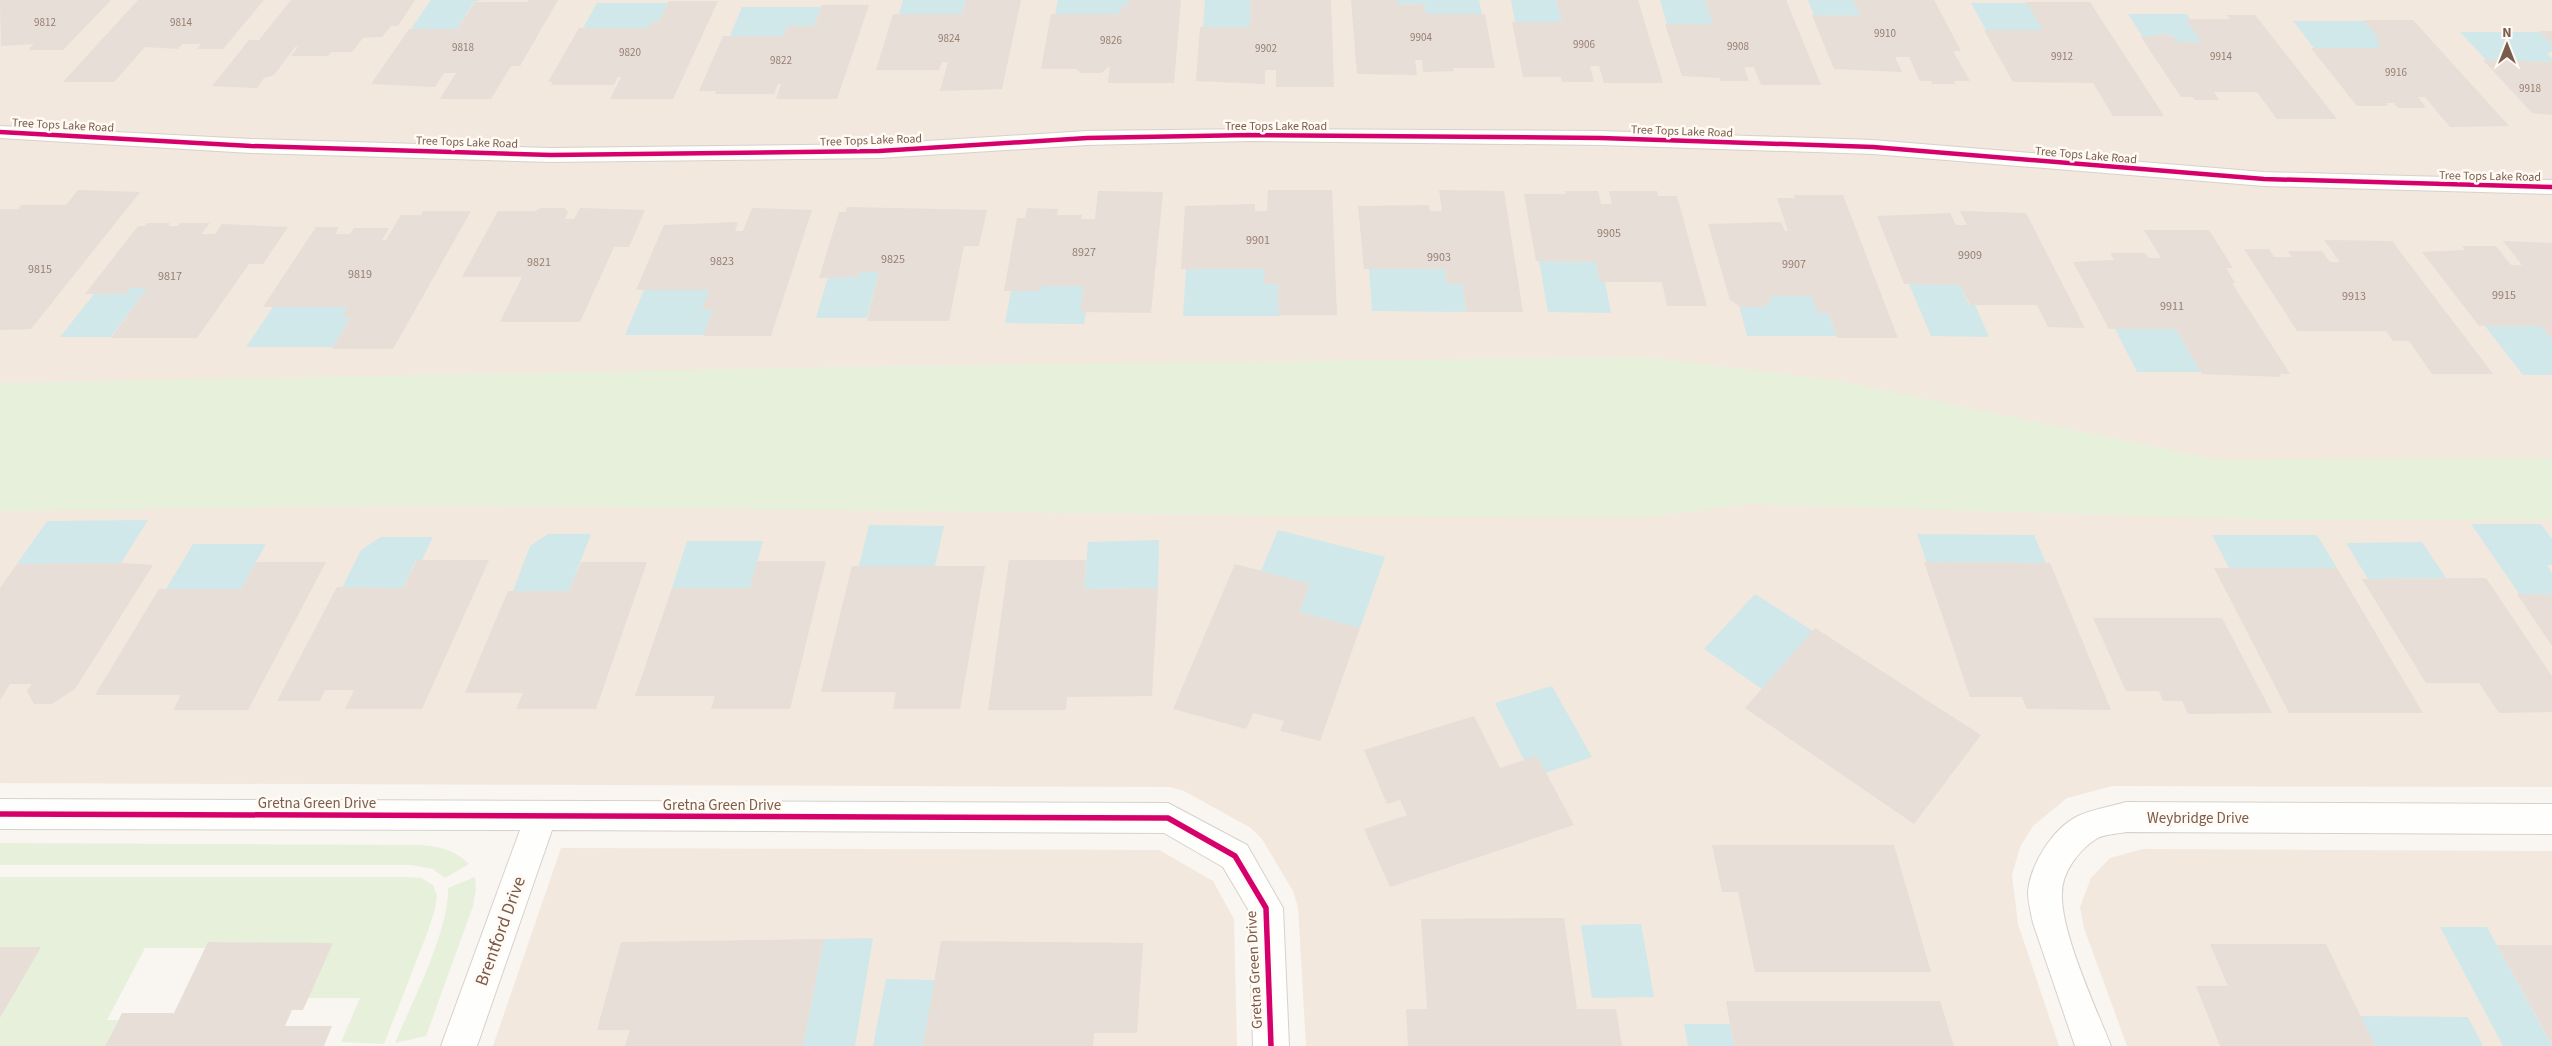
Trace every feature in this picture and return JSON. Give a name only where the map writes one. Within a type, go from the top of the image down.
[{"type":"street","name":"Tree Tops Lake Road","points":[[0,132],[251,146],[551,155],[879,151],[1087,138],[1221,136],[1601,138],[1873,147],[2264,179],[2489,187],[2552,187]]},
{"type":"street","name":"Gretna Green Drive","points":[[0,814],[1168,818],[1235,856],[1266,908],[1271,1046]]},
{"type":"street","name":"Brentford Drive","points":[[459,1046],[541,816]]},
{"type":"street","name":"Weybridge Drive","points":[[2093,1046],[2050,924],[2045,894],[2051,870],[2060,853],[2086,828],[2126,817],[2552,819]]},
{"type":"shaded area","points":[[0,0],[2552,0],[2552,787],[2113,786],[2067,798],[2033,826],[2020,847],[2012,875],[2018,924],[2059,1046],[1306,1046],[1298,907],[1293,891],[1262,839],[1251,828],[1184,791],[1170,787],[0,783]]},
{"type":"shaded area","points":[[561,848],[1159,850],[1213,881],[1234,919],[1237,1046],[493,1046]]},
{"type":"shaded area","points":[[2143,849],[2552,851],[2552,1046],[2127,1046],[2084,928],[2080,907],[2091,878],[2110,858]]},
{"type":"green space","points":[[1643,357],[1834,380],[2219,460],[2552,458],[2552,520],[2279,520],[1747,504],[1649,517],[1309,516],[430,505],[0,511],[0,383],[890,366]]},
{"type":"green space","points":[[0,843],[421,845],[447,850],[458,855],[469,864],[445,878],[433,869],[412,865],[0,865]]},
{"type":"green space","points":[[0,877],[404,877],[421,878],[433,885],[437,896],[428,931],[384,1044],[341,1042],[360,998],[308,998],[288,943],[209,942],[205,948],[145,948],[107,1020],[118,1020],[105,1046],[0,1046],[0,1018],[40,947],[0,947]]},
{"type":"green space","points":[[475,877],[476,889],[473,906],[426,1036],[395,1043],[420,987],[443,925],[448,888]]},
{"type":"water","points":[[431,0],[481,0],[474,2],[457,29],[411,29]]},
{"type":"water","points":[[903,0],[966,0],[962,14],[899,14]]},
{"type":"water","points":[[1058,0],[1128,0],[1127,7],[1119,14],[1055,14]]},
{"type":"water","points":[[1205,0],[1251,0],[1250,27],[1203,27]]},
{"type":"water","points":[[1398,0],[1479,0],[1482,14],[1426,14],[1424,4],[1398,5]]},
{"type":"water","points":[[1511,0],[1556,0],[1562,22],[1515,22]]},
{"type":"water","points":[[1660,0],[1705,0],[1713,24],[1667,24]]},
{"type":"water","points":[[1808,0],[1853,0],[1860,16],[1814,15]]},
{"type":"water","points":[[597,3],[668,3],[659,22],[651,22],[648,28],[583,28]]},
{"type":"water","points":[[1971,3],[2027,3],[2043,30],[1986,30]]},
{"type":"water","points":[[742,7],[821,7],[814,26],[787,26],[783,36],[730,36]]},
{"type":"water","points":[[2128,14],[2187,14],[2202,42],[2178,42],[2166,34],[2143,37]]},
{"type":"water","points":[[2293,21],[2364,21],[2381,41],[2376,41],[2381,48],[2314,48]]},
{"type":"water","points":[[2460,32],[2540,32],[2552,44],[2552,52],[2547,53],[2552,58],[2552,62],[2486,60]]},
{"type":"water","points":[[1539,261],[1596,262],[1600,282],[1605,282],[1611,313],[1548,312]]},
{"type":"water","points":[[1186,269],[1265,269],[1265,284],[1278,284],[1279,315],[1282,316],[1183,316]]},
{"type":"water","points":[[1369,269],[1445,269],[1447,284],[1463,284],[1466,312],[1372,311]]},
{"type":"water","points":[[860,272],[879,272],[867,318],[816,318],[828,277],[858,277]]},
{"type":"water","points":[[1909,284],[1960,285],[1969,305],[1975,305],[1989,337],[1931,336]]},
{"type":"water","points":[[1041,286],[1084,286],[1081,312],[1086,312],[1084,324],[1005,323],[1011,291]]},
{"type":"water","points":[[130,288],[147,288],[111,337],[60,337],[94,294]]},
{"type":"water","points":[[644,290],[709,290],[713,310],[704,335],[625,335]]},
{"type":"water","points":[[1770,296],[1812,296],[1818,313],[1829,313],[1836,336],[1747,336],[1739,305],[1763,307],[1771,300]]},
{"type":"water","points":[[273,307],[348,307],[342,317],[350,317],[333,347],[246,347]]},
{"type":"water","points":[[2485,326],[2541,326],[2552,340],[2552,375],[2523,375]]},
{"type":"water","points":[[2115,329],[2176,329],[2201,372],[2137,372]]},
{"type":"water","points":[[148,520],[121,563],[17,564],[47,521]]},
{"type":"water","points":[[2471,524],[2541,524],[2552,539],[2552,565],[2547,565],[2552,573],[2552,595],[2520,595]]},
{"type":"water","points":[[869,525],[944,526],[935,566],[859,566]]},
{"type":"water","points":[[1278,530],[1385,557],[1360,628],[1299,612],[1309,584],[1261,571]]},
{"type":"water","points":[[548,534],[591,534],[569,591],[513,591],[530,546]]},
{"type":"water","points":[[1917,534],[2034,535],[2046,563],[1927,563]]},
{"type":"water","points":[[2212,535],[2317,535],[2337,568],[2229,568]]},
{"type":"water","points":[[381,537],[433,537],[422,560],[416,560],[403,588],[342,588],[361,550]]},
{"type":"water","points":[[1159,540],[1158,588],[1084,589],[1088,542]]},
{"type":"water","points":[[687,541],[763,541],[750,588],[672,588]]},
{"type":"water","points":[[2422,542],[2446,578],[2368,579],[2346,543]]},
{"type":"water","points":[[193,544],[266,544],[241,589],[166,589]]},
{"type":"water","points":[[1755,594],[1813,631],[1762,689],[1704,649]]},
{"type":"water","points":[[1552,686],[1592,757],[1545,773],[1537,757],[1524,760],[1495,703]]},
{"type":"water","points":[[1641,924],[1654,997],[1592,998],[1581,925]]},
{"type":"water","points":[[2440,927],[2487,927],[2552,1046],[2503,1046]]},
{"type":"water","points":[[873,938],[855,1046],[803,1046],[824,939]]},
{"type":"water","points":[[886,979],[935,980],[923,1046],[873,1046]]},
{"type":"water","points":[[2360,1016],[2468,1017],[2483,1046],[2375,1046]]},
{"type":"water","points":[[1684,1024],[1730,1024],[1734,1046],[1688,1046]]},
{"type":"building","points":[[0,0],[111,0],[63,50],[28,50],[34,44],[1,46]]},
{"type":"building","points":[[138,0],[264,0],[223,49],[197,49],[201,44],[182,44],[178,49],[145,47],[114,82],[63,82]]},
{"type":"building","points":[[291,0],[415,0],[398,26],[391,26],[382,37],[363,38],[352,52],[331,52],[328,56],[291,56],[298,47],[295,47],[274,75],[264,78],[257,88],[212,86],[249,40],[259,40]]},
{"type":"building","points":[[529,0],[558,0],[520,66],[511,66],[491,99],[440,99],[456,73],[444,73],[435,87],[371,84],[409,29],[457,29],[475,2],[528,2]]},
{"type":"building","points":[[966,0],[1021,0],[1002,89],[940,91],[948,62],[942,62],[939,70],[876,70],[893,14],[962,14]]},
{"type":"building","points":[[1128,0],[1181,0],[1174,83],[1108,83],[1110,66],[1101,73],[1081,73],[1076,69],[1041,69],[1051,14],[1119,14],[1120,7],[1127,7]]},
{"type":"building","points":[[1251,0],[1331,0],[1334,87],[1276,87],[1276,70],[1265,70],[1265,84],[1196,81],[1200,27],[1250,27]]},
{"type":"building","points":[[1351,0],[1398,0],[1398,5],[1424,4],[1426,14],[1485,14],[1495,68],[1453,68],[1454,71],[1423,72],[1422,60],[1415,60],[1417,75],[1357,74]]},
{"type":"building","points":[[1556,0],[1638,0],[1663,83],[1604,83],[1599,66],[1590,66],[1594,82],[1562,82],[1561,77],[1523,77],[1512,22],[1562,22]]},
{"type":"building","points":[[1705,0],[1786,0],[1821,85],[1761,85],[1754,67],[1744,67],[1749,81],[1721,81],[1720,78],[1682,76],[1665,24],[1713,24]]},
{"type":"building","points":[[1853,0],[1934,0],[1961,51],[1953,51],[1970,81],[1954,81],[1955,84],[1932,84],[1931,81],[1920,81],[1909,57],[1895,57],[1902,72],[1834,69],[1812,15],[1860,16]]},
{"type":"building","points":[[669,1],[718,1],[673,99],[610,99],[621,77],[618,77],[614,85],[551,85],[552,82],[548,82],[579,28],[648,28],[651,22],[659,22]]},
{"type":"building","points":[[2026,2],[2090,2],[2164,116],[2113,116],[2093,83],[2013,82],[1984,30],[2043,30]]},
{"type":"building","points":[[822,5],[869,5],[837,99],[776,99],[781,84],[778,84],[774,94],[715,94],[716,91],[699,91],[723,36],[783,36],[787,26],[814,26]]},
{"type":"building","points":[[2226,15],[2255,15],[2337,119],[2277,119],[2257,92],[2214,92],[2219,100],[2195,100],[2192,97],[2181,97],[2141,37],[2165,34],[2175,38],[2178,42],[2202,42],[2185,19],[2230,19]]},
{"type":"building","points":[[2363,20],[2413,20],[2509,126],[2450,127],[2425,97],[2418,97],[2426,108],[2398,108],[2394,103],[2386,103],[2388,106],[2357,106],[2311,48],[2381,48],[2375,41],[2381,41]]},
{"type":"building","points":[[2539,31],[2552,31],[2552,44]]},
{"type":"building","points":[[2483,60],[2552,62],[2552,115],[2532,113]]},
{"type":"building","points":[[78,190],[140,192],[31,329],[0,330],[0,209],[18,209],[21,205],[66,205]]},
{"type":"building","points":[[1268,190],[1332,190],[1337,315],[1279,315],[1278,284],[1264,284],[1265,269],[1181,269],[1185,206],[1255,204],[1255,211],[1267,211]]},
{"type":"building","points":[[1439,190],[1504,191],[1523,312],[1466,312],[1463,284],[1447,284],[1445,269],[1364,269],[1358,206],[1429,205],[1430,211],[1442,211]]},
{"type":"building","points":[[1098,191],[1163,192],[1151,313],[1080,312],[1084,286],[1041,286],[1040,291],[1004,291],[1017,218],[1025,218],[1027,208],[1058,209],[1057,215],[1082,215],[1081,219],[1095,219]]},
{"type":"building","points":[[1565,191],[1598,191],[1601,204],[1612,204],[1609,191],[1657,191],[1658,196],[1677,196],[1707,306],[1667,306],[1662,282],[1600,282],[1596,262],[1536,261],[1524,194],[1566,194]]},
{"type":"building","points":[[1794,195],[1843,195],[1898,338],[1837,338],[1829,313],[1818,313],[1812,296],[1770,296],[1771,300],[1763,307],[1741,307],[1730,300],[1708,224],[1781,222],[1785,231],[1788,231],[1777,198],[1795,198]]},
{"type":"building","points":[[847,207],[987,210],[979,246],[964,246],[949,321],[867,321],[879,272],[860,272],[858,277],[819,278],[839,212],[846,212]]},
{"type":"building","points":[[541,208],[565,208],[568,212],[565,219],[574,219],[580,208],[645,210],[629,247],[614,247],[580,322],[500,322],[522,277],[462,277],[498,211],[534,211]]},
{"type":"building","points":[[752,208],[812,210],[771,336],[703,336],[713,310],[702,310],[709,290],[636,290],[664,225],[738,222],[735,231],[743,231]]},
{"type":"building","points":[[423,211],[471,211],[393,349],[332,349],[350,317],[342,317],[348,307],[263,307],[316,227],[339,227],[335,234],[350,234],[354,228],[389,228],[382,240],[386,240],[401,215],[421,215]]},
{"type":"building","points":[[1960,211],[2026,213],[2085,328],[2048,327],[2037,305],[1970,305],[1960,285],[1904,284],[1877,216],[1950,213],[1956,225],[1967,225]]},
{"type":"building","points":[[147,223],[170,223],[168,226],[178,226],[180,223],[210,223],[201,234],[215,234],[222,224],[288,227],[263,264],[249,264],[197,338],[111,338],[147,288],[130,288],[126,294],[85,294],[138,226],[145,226]]},
{"type":"building","points":[[2144,230],[2209,230],[2233,268],[2226,268],[2235,283],[2232,283],[2290,374],[2280,374],[2281,377],[2202,374],[2176,329],[2109,329],[2073,262],[2114,260],[2110,253],[2145,253],[2149,258],[2161,258]]},
{"type":"building","points":[[2324,240],[2392,241],[2493,374],[2432,374],[2409,341],[2393,341],[2386,331],[2297,331],[2244,249],[2269,249],[2274,257],[2292,257],[2288,251],[2322,251],[2330,262],[2340,262]]},
{"type":"building","points":[[2503,241],[2552,243],[2552,340],[2541,326],[2479,326],[2422,252],[2465,250],[2462,246],[2496,246],[2511,265],[2522,265]]},
{"type":"building","points":[[417,560],[489,560],[422,709],[345,709],[354,690],[325,690],[320,701],[277,701],[337,587],[403,588]]},
{"type":"building","points":[[1009,560],[1086,560],[1084,589],[1158,588],[1152,696],[1067,697],[1066,710],[988,710]]},
{"type":"building","points":[[757,561],[826,561],[790,709],[711,709],[715,696],[635,696],[672,588],[750,588]]},
{"type":"building","points":[[256,562],[326,562],[248,710],[173,710],[181,695],[95,695],[159,589],[241,589]]},
{"type":"building","points":[[581,562],[647,562],[596,709],[516,709],[523,693],[465,693],[508,591],[569,591]]},
{"type":"building","points":[[1924,562],[2050,563],[2111,710],[2027,709],[2022,697],[1970,697]]},
{"type":"building","points":[[121,563],[153,565],[75,689],[52,704],[34,704],[27,691],[32,684],[10,684],[0,700],[0,588],[17,564]]},
{"type":"building","points":[[1235,564],[1310,584],[1299,612],[1360,628],[1320,741],[1280,731],[1284,721],[1253,713],[1246,729],[1173,709]]},
{"type":"building","points":[[852,566],[985,566],[960,709],[893,709],[896,692],[821,692]]},
{"type":"building","points":[[2214,568],[2337,568],[2423,713],[2289,713]]},
{"type":"building","points":[[2486,578],[2552,676],[2552,712],[2499,713],[2479,683],[2426,683],[2362,579]]},
{"type":"building","points":[[2517,594],[2552,595],[2552,646]]},
{"type":"building","points":[[2093,618],[2222,618],[2272,713],[2188,714],[2182,701],[2163,701],[2159,691],[2126,691]]},
{"type":"building","points":[[1815,628],[1981,735],[1914,824],[1745,708]]},
{"type":"building","points":[[1474,716],[1500,768],[1537,756],[1574,825],[1390,887],[1364,829],[1407,815],[1400,800],[1387,804],[1364,750]]},
{"type":"building","points":[[1712,845],[1894,845],[1931,972],[1755,972],[1738,892],[1722,892]]},
{"type":"building","points":[[1564,918],[1577,1009],[1616,1009],[1622,1046],[1408,1046],[1406,1009],[1427,1009],[1421,919]]},
{"type":"building","points":[[824,939],[803,1046],[625,1046],[630,1030],[597,1030],[621,942]]},
{"type":"building","points":[[941,941],[1143,943],[1137,1033],[1094,1033],[1093,1046],[923,1046]]},
{"type":"building","points":[[208,942],[333,943],[303,1010],[292,1010],[285,1026],[332,1026],[324,1046],[105,1046],[122,1013],[174,1013]]},
{"type":"building","points":[[2210,944],[2326,944],[2375,1046],[2220,1046],[2196,986],[2228,986]]},
{"type":"building","points":[[2497,945],[2552,945],[2552,1045]]},
{"type":"building","points":[[0,947],[41,947],[0,1018]]},
{"type":"building","points":[[1726,1001],[1940,1001],[1954,1046],[1734,1046]]},
{"type":"cycle path","points":[[0,132],[251,146],[551,155],[879,151],[1087,138],[1250,135],[1601,138],[1873,147],[2264,179],[2489,187],[2552,187]]},
{"type":"cycle path","points":[[0,814],[1168,818],[1235,856],[1266,908],[1271,1046]]}]
